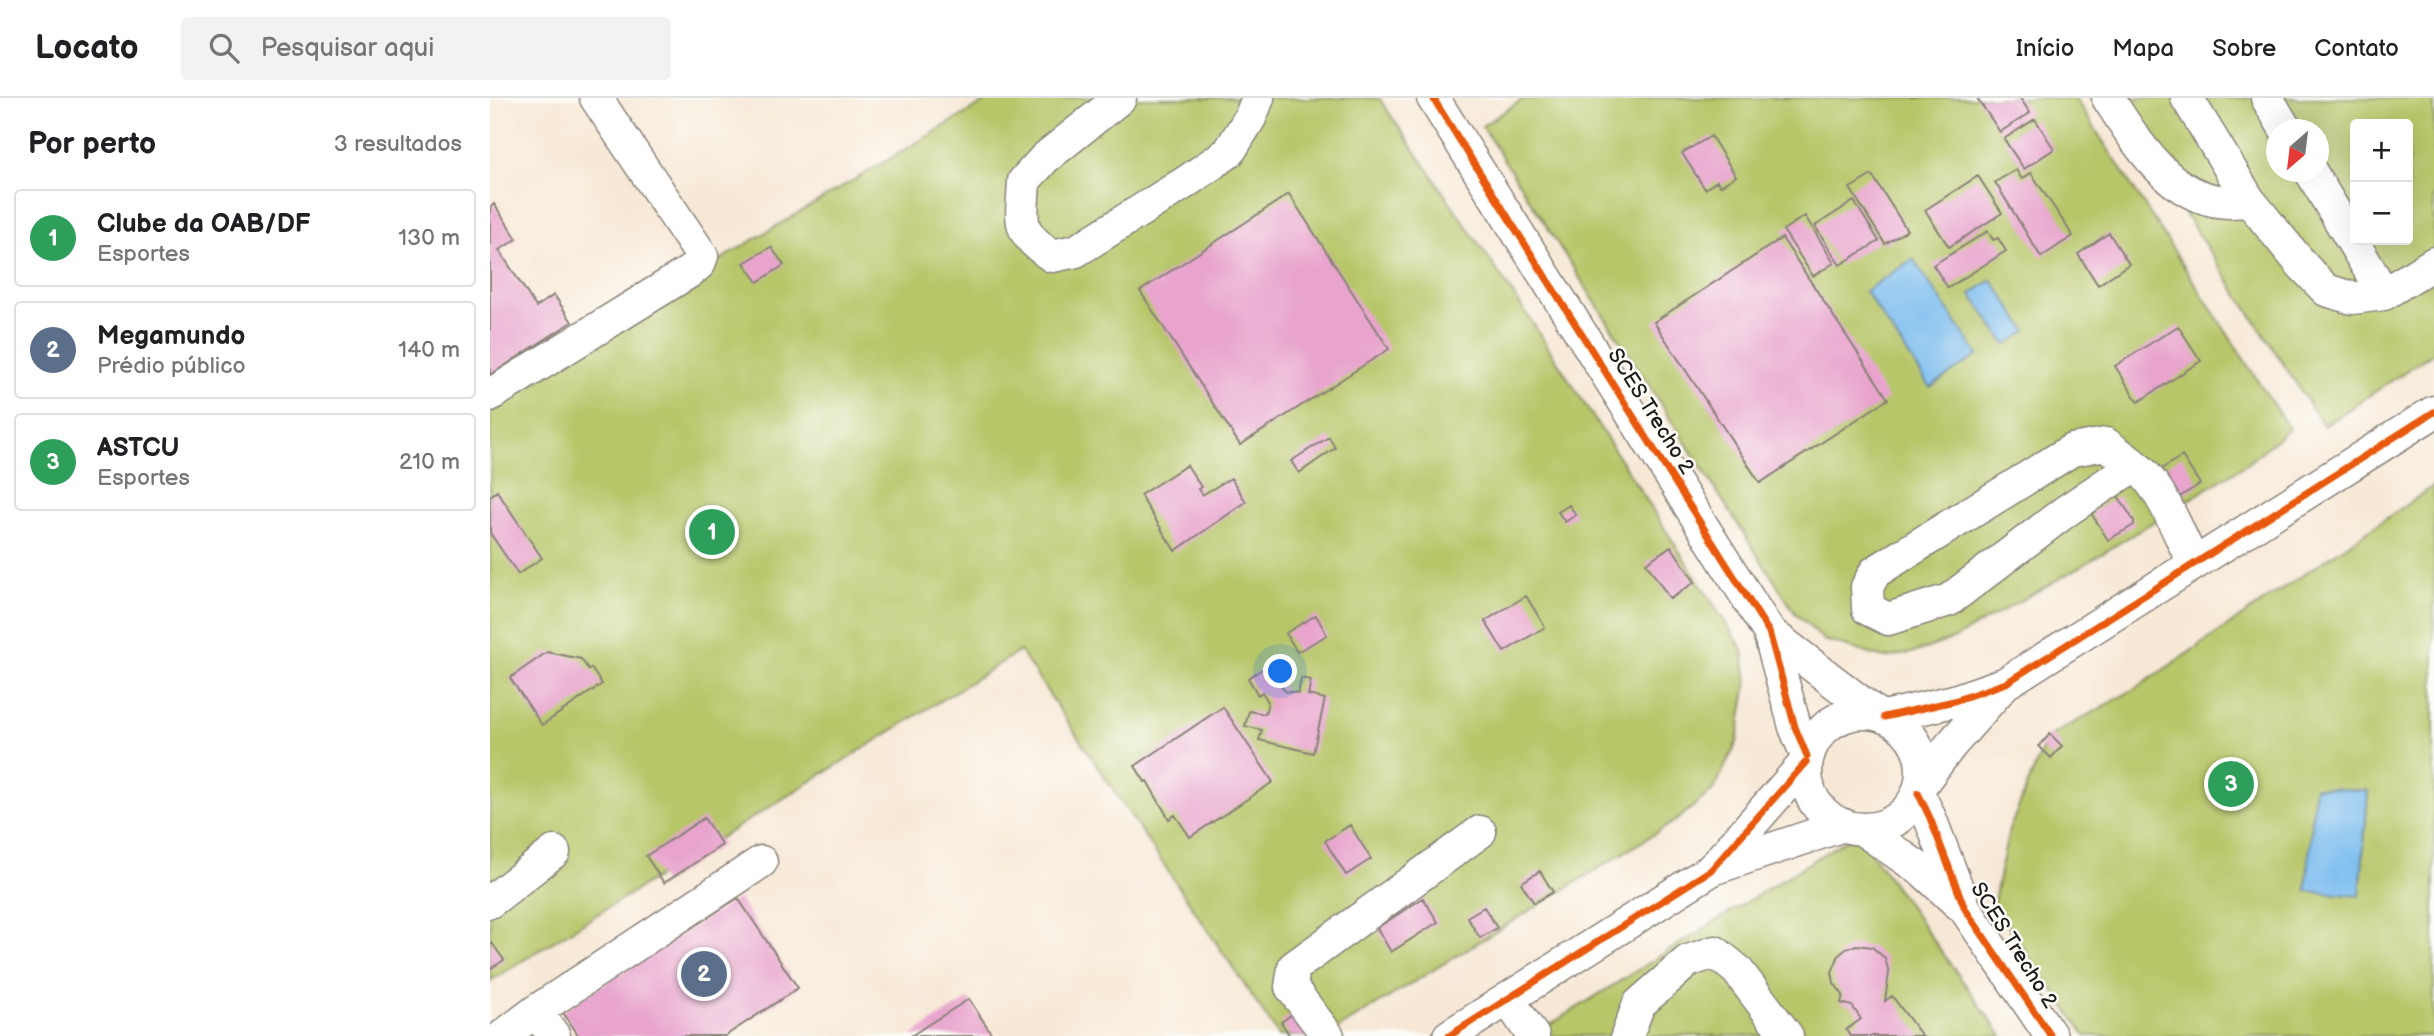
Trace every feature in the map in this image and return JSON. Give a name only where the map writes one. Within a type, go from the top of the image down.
[{"type":"street","points":[[490,395],[689,272],[699,264],[702,256],[596,98]]},
{"type":"street","points":[[1120,98],[1045,158],[1024,181],[1022,225],[1031,241],[1052,256],[1076,251],[1229,152],[1250,118],[1258,98]]},
{"type":"street","name":"SCES Trecho 2","points":[[1433,98],[1769,632],[1795,727],[1807,759]]},
{"type":"street","points":[[2108,98],[2143,151],[2165,174],[2199,196],[2231,204],[2249,200]]},
{"type":"street","points":[[2187,98],[2249,200],[2302,266],[2326,290],[2352,298],[2384,294],[2434,263]]},
{"type":"street","points":[[2267,98],[2279,119]]},
{"type":"street","points":[[2317,182],[2384,294]]},
{"type":"street","points":[[1853,827],[1827,816],[1814,801],[1807,782],[1807,759],[1814,740],[1826,727],[1841,718],[1858,713],[1880,715],[1954,701],[2006,683],[2434,412]]},
{"type":"street","points":[[2126,470],[2066,511],[1949,600],[1888,619],[1868,609],[1867,587],[1875,572],[2072,450],[2106,444],[2126,470],[2145,475],[2166,504],[2194,564]]},
{"type":"street","name":"SCES Trecho 2","points":[[1769,632],[1880,715]]},
{"type":"street","points":[[1449,1036],[1711,870],[1853,827],[1879,827],[1895,820],[1909,808],[1919,789],[1950,746],[2006,683]]},
{"type":"street","points":[[1880,715],[1905,731],[1919,752],[1922,769],[1919,789]]},
{"type":"street","points":[[1711,870],[1807,759]]},
{"type":"street","name":"SCES Trecho 2","points":[[1919,789],[1965,909],[2051,1036]]},
{"type":"street","name":"SCES Trecho 2","points":[[1853,827],[1923,872],[1965,909]]},
{"type":"street","points":[[1328,1036],[1291,987],[1294,967],[1480,832]]},
{"type":"street","points":[[490,901],[554,852]]},
{"type":"street","points":[[503,1036],[536,1011],[761,862]]},
{"type":"street","points":[[1627,1036],[1639,1004],[1688,961],[1715,952],[1738,970],[1787,1036]]},
{"type":"street","points":[[1508,999],[1533,1036]]},
{"type":"street","points":[[536,1011],[554,1036]]},
{"type":"green space","points":[[992,98],[1379,98],[1528,316],[1743,650],[1747,683],[1737,742],[1714,789],[1677,820],[1326,1036],[1279,1036],[1020,651],[490,981],[490,413],[731,253]]},
{"type":"green space","points":[[1525,98],[2075,98],[2289,429],[2245,465],[2087,563],[1955,638],[1916,652],[1884,658],[1824,640],[1795,613],[1482,126]]},
{"type":"green space","points":[[2109,98],[2434,98],[2434,352],[2324,426]]},
{"type":"green space","points":[[2434,486],[2434,1036],[2086,1036],[1993,905],[2009,830],[2047,738],[2138,687]]},
{"type":"green space","points":[[1857,833],[2002,1036],[1532,1036]]},
{"type":"water","points":[[1913,259],[1978,355],[1930,387],[1865,291]]},
{"type":"water","points":[[1992,280],[2027,331],[2006,345],[1971,294]]},
{"type":"water","points":[[2315,787],[2368,791],[2360,896],[2306,891]]},
{"type":"building","points":[[1977,98],[2020,98],[2030,113],[2000,132]]},
{"type":"building","points":[[2035,119],[2054,149],[2024,169],[2004,139]]},
{"type":"building","points":[[1711,136],[1736,176],[1720,186],[1717,181],[1705,189],[1682,153]]},
{"type":"building","points":[[2016,170],[2022,179],[2031,173],[2073,236],[2041,257],[1995,182]]},
{"type":"building","points":[[1872,175],[1907,230],[1885,244],[1850,188]]},
{"type":"building","points":[[1978,176],[2002,213],[1949,247],[1925,210]]},
{"type":"building","points":[[1289,194],[1389,349],[1240,445],[1140,291]]},
{"type":"building","points":[[1854,201],[1879,241],[1840,265],[1815,226]]},
{"type":"building","points":[[494,204],[517,239],[499,250],[536,307],[554,295],[572,322],[490,375],[490,207]]},
{"type":"building","points":[[1805,216],[1834,263],[1813,276],[1783,230]]},
{"type":"building","points":[[1988,231],[1993,240],[1998,238],[2006,251],[1948,288],[1933,265]]},
{"type":"building","points":[[2109,233],[2129,264],[2098,285],[2078,254]]},
{"type":"building","points":[[1782,238],[1888,399],[1760,483],[1654,322]]},
{"type":"building","points":[[771,247],[784,265],[758,282],[744,263]]},
{"type":"building","points":[[2178,326],[2201,361],[2138,402],[2115,366]]},
{"type":"building","points":[[1329,437],[1335,448],[1299,473],[1291,461]]},
{"type":"building","points":[[2182,456],[2200,484],[2170,503],[2152,475]]},
{"type":"building","points":[[1187,465],[1201,487],[1198,489],[1202,495],[1231,478],[1246,502],[1175,551],[1140,495]]},
{"type":"building","points":[[497,491],[542,558],[518,574],[490,533],[490,496]]},
{"type":"building","points":[[2118,496],[2134,525],[2108,540],[2091,513]]},
{"type":"building","points":[[1569,505],[1576,515],[1565,522],[1558,512]]},
{"type":"building","points":[[1671,546],[1695,582],[1670,599],[1646,563]]},
{"type":"building","points":[[1526,596],[1545,627],[1504,652],[1485,621]]},
{"type":"building","points":[[1316,615],[1327,635],[1297,652],[1286,633]]},
{"type":"building","points":[[547,652],[581,659],[602,684],[542,725],[510,678]]},
{"type":"building","points":[[1272,663],[1285,691],[1298,693],[1301,678],[1311,680],[1308,695],[1325,699],[1313,753],[1259,740],[1262,730],[1245,726],[1249,711],[1265,714],[1268,702],[1262,692],[1258,695],[1248,678]]},
{"type":"building","points":[[1223,707],[1273,782],[1190,837],[1175,815],[1169,819],[1135,766]]},
{"type":"building","points":[[2050,734],[2062,746],[2051,758],[2039,746]]},
{"type":"building","points":[[704,818],[722,845],[664,883],[646,856]]},
{"type":"building","points":[[1350,825],[1371,859],[1346,875],[1325,841]]},
{"type":"building","points":[[1540,871],[1553,892],[1534,903],[1521,883]]},
{"type":"building","points":[[738,898],[798,988],[725,1036],[579,1036],[562,1011]]},
{"type":"building","points":[[1423,898],[1438,922],[1391,952],[1377,928]]},
{"type":"building","points":[[1484,907],[1497,928],[1480,938],[1467,917]]},
{"type":"building","points":[[492,943],[504,960],[490,969],[490,944]]},
{"type":"building","points":[[1856,945],[1872,947],[1885,958],[1889,973],[1885,1001],[1892,996],[1922,1036],[1850,1036],[1846,1030],[1861,1019],[1852,1006],[1841,1003],[1843,995],[1834,983],[1832,972],[1839,955]]},
{"type":"building","points":[[969,999],[993,1036],[911,1036],[929,1024]]},
{"type":"building","points":[[1297,1011],[1313,1036],[1290,1036],[1281,1022]]},
{"type":"cycle path","points":[[1433,98],[1769,632],[1795,727],[1807,756]]},
{"type":"cycle path","points":[[1884,717],[1954,701],[2006,683],[2434,412]]},
{"type":"cycle path","points":[[1449,1036],[1711,870],[1806,762]]},
{"type":"cycle path","points":[[1918,793],[1965,909],[2051,1036]]},
{"type":"place","name":"Clube da OAB/DF","points":[[712,532]]},
{"type":"place","name":"ASTCU","points":[[2231,784]]},
{"type":"place","name":"Megamundo","points":[[704,974]]}]
